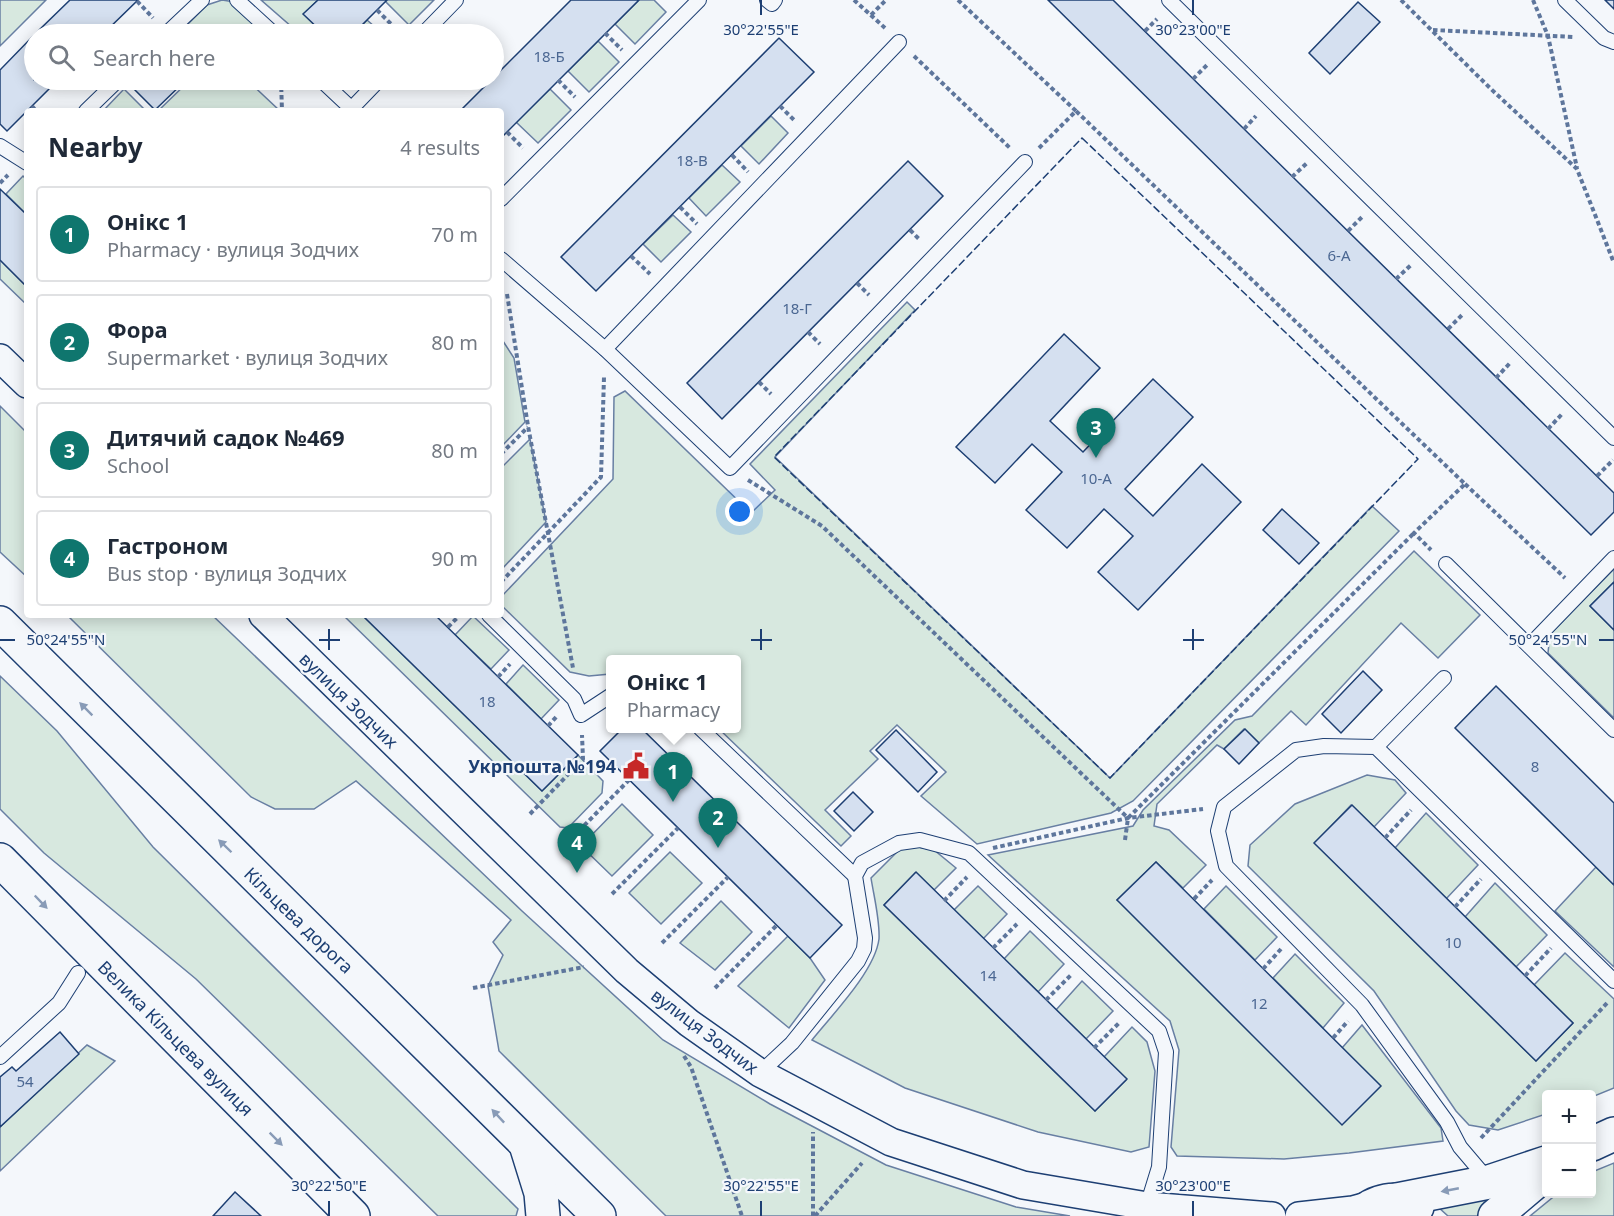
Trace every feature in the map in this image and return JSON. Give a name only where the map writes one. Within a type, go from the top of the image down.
[{"type":"main road","name":"Кільцева дорога","points":[[0,623],[599,1216]]},
{"type":"main road","name":"Велика Кільцева вулиця","points":[[0,860],[353,1216]]},
{"type":"main road","points":[[1596,1142],[1614,1134]]},
{"type":"main road","points":[[526,1145],[541,1193],[543,1216]]},
{"type":"main road","points":[[1376,1207],[1489,1182],[1542,1164]]},
{"type":"main road","points":[[1495,1216],[1542,1176]]},
{"type":"main road","points":[[1376,1207],[1411,1203],[1428,1216]]},
{"type":"street","points":[[0,358],[24,381]]},
{"type":"street","name":"вулиця Зодчих","points":[[266,618],[627,971],[689,1023],[760,1073],[891,1142],[1023,1185],[1147,1206],[1272,1216]]},
{"type":"street","points":[[1299,1216],[1376,1207]]},
{"type":"lane","points":[[177,24],[202,0]]},
{"type":"lane","points":[[237,0],[263,24]]},
{"type":"lane","points":[[433,24],[456,0]]},
{"type":"lane","points":[[504,196],[699,0]]},
{"type":"lane","points":[[767,0],[772,4],[776,0]]},
{"type":"lane","points":[[1169,0],[1614,438]]},
{"type":"lane","points":[[1565,0],[1609,40]]},
{"type":"lane","points":[[605,349],[899,42]]},
{"type":"lane","points":[[89,108],[108,90]]},
{"type":"lane","points":[[332,90],[351,108]]},
{"type":"lane","points":[[355,108],[370,90]]},
{"type":"lane","points":[[0,146],[24,161]]},
{"type":"lane","points":[[504,262],[605,349],[730,468],[1025,162]]},
{"type":"lane","points":[[1530,645],[1614,558]]},
{"type":"lane","points":[[1446,564],[1614,730]]},
{"type":"lane","points":[[492,618],[574,699],[581,715],[606,699]]},
{"type":"lane","points":[[1376,747],[1444,678]]},
{"type":"lane","points":[[704,733],[855,876]]},
{"type":"lane","points":[[1489,1182],[1460,1147],[1447,1122],[1362,1005],[1227,866],[1218,831],[1224,807],[1296,750],[1324,746],[1376,747],[1614,981]]},
{"type":"lane","points":[[760,1073],[792,1043],[858,961],[864,949],[865,938],[855,876],[861,863],[899,843],[920,840],[969,853],[1159,1031],[1166,1052],[1159,1167],[1147,1206]]},
{"type":"lane","points":[[0,1057],[59,1003],[78,973]]},
{"type":"path","points":[[854,0],[1025,162],[1076,111]]},
{"type":"path","points":[[871,15],[886,0]]},
{"type":"path","points":[[958,0],[1464,484],[1581,592]]},
{"type":"path","points":[[1401,0],[1491,89],[1577,169]]},
{"type":"path","points":[[1533,0],[1548,36],[1577,169],[1614,263]]},
{"type":"path","points":[[377,10],[391,24]]},
{"type":"path","points":[[1432,30],[1609,40]]},
{"type":"path","points":[[281,90],[282,108]]},
{"type":"path","points":[[504,273],[528,426],[573,668]]},
{"type":"path","points":[[504,579],[601,477],[605,349]]},
{"type":"path","points":[[504,451],[528,426]]},
{"type":"path","points":[[1597,477],[1614,459]]},
{"type":"path","points":[[730,468],[822,526],[1128,818]]},
{"type":"path","points":[[1125,840],[1128,818],[1464,484]]},
{"type":"path","points":[[1414,533],[1446,564]]},
{"type":"path","points":[[448,627],[457,618]]},
{"type":"path","points":[[530,814],[583,759],[581,715]]},
{"type":"path","points":[[563,847],[629,780]]},
{"type":"path","points":[[1384,838],[1425,795]]},
{"type":"path","points":[[969,853],[1128,818],[1224,807]]},
{"type":"path","points":[[612,894],[678,828]]},
{"type":"path","points":[[944,901],[980,864]]},
{"type":"path","points":[[1455,908],[1495,864]]},
{"type":"path","points":[[662,944],[728,877]]},
{"type":"path","points":[[993,948],[1030,910]]},
{"type":"path","points":[[715,988],[777,925]]},
{"type":"path","points":[[1526,976],[1565,933]]},
{"type":"path","points":[[1046,1000],[1084,962]]},
{"type":"path","points":[[473,988],[593,965]]},
{"type":"path","points":[[1477,1143],[1614,995]]},
{"type":"path","points":[[1094,1048],[1133,1008]]},
{"type":"path","points":[[680,1050],[691,1067],[742,1216]]},
{"type":"path","points":[[813,1101],[814,1216]]},
{"type":"path","points":[[814,1216],[862,1163]]},
{"type":"shaded area","points":[[0,0],[46,0],[0,46]]},
{"type":"shaded area","points":[[222,0],[235,2],[258,24],[188,24],[207,5]]},
{"type":"shaded area","points":[[261,0],[318,0],[304,14],[314,24],[289,24]]},
{"type":"shaded area","points":[[387,0],[434,0],[410,24],[386,2]]},
{"type":"shaded area","points":[[639,0],[654,0],[666,12],[635,44],[615,24]]},
{"type":"shaded area","points":[[598,41],[619,62],[589,92],[568,71]]},
{"type":"shaded area","points":[[550,89],[571,110],[538,143],[516,122]]},
{"type":"shaded area","points":[[125,90],[143,108],[106,108]]},
{"type":"shaded area","points":[[180,90],[258,90],[277,108],[161,108]]},
{"type":"shaded area","points":[[771,116],[788,133],[759,164],[741,146]]},
{"type":"shaded area","points":[[722,165],[740,182],[706,216],[689,198]]},
{"type":"shaded area","points":[[23,176],[24,212],[6,194]]},
{"type":"shaded area","points":[[673,215],[691,232],[661,262],[643,244]]},
{"type":"shaded area","points":[[0,260],[24,284],[24,302],[0,279]]},
{"type":"shaded area","points":[[907,302],[915,310],[775,457],[1110,778],[1372,506],[1399,531],[1133,801],[1111,813],[977,844],[921,796],[946,772],[897,725],[870,751],[878,759],[825,810],[851,836],[841,846],[723,733],[741,733],[741,655],[606,655],[606,674],[589,676],[570,672],[504,608],[504,594],[613,479],[614,397],[625,391],[751,513],[775,490],[750,464]]},
{"type":"shaded area","points":[[504,343],[514,358],[525,422],[504,444]]},
{"type":"shaded area","points":[[0,406],[24,430],[24,574],[0,552]]},
{"type":"shaded area","points":[[530,439],[546,522],[504,567],[504,465]]},
{"type":"shaded area","points":[[1414,551],[1480,615],[1438,658],[1401,623],[1306,725],[1291,711],[1259,743],[1244,729],[1224,749],[1217,745],[1157,804],[1154,826],[1169,830],[1206,865],[1183,888],[1156,862],[1117,900],[1342,1048],[1362,1025],[1441,1128],[1443,1141],[1284,1159],[1177,1156],[1171,1147],[1179,1050],[1170,1021],[988,855],[1133,826],[1143,810],[1235,720],[1252,716]]},
{"type":"shaded area","points":[[1614,569],[1614,582],[1590,606],[1614,630],[1614,718],[1548,653],[1550,634]]},
{"type":"shaded area","points":[[70,618],[215,618],[522,911],[663,1040],[770,1104],[886,1165],[1016,1207],[1070,1216],[666,1216],[499,1051],[488,986],[503,955],[493,942],[511,920],[356,781],[314,809],[275,809],[251,797]]},
{"type":"shaded area","points":[[346,618],[365,618],[542,791],[578,755],[603,781],[602,793],[568,828],[560,827]]},
{"type":"shaded area","points":[[471,618],[475,618],[509,650],[491,669],[455,635]]},
{"type":"shaded area","points":[[523,665],[559,700],[541,719],[506,684]]},
{"type":"shaded area","points":[[0,676],[57,731],[153,847],[518,1209],[516,1216],[438,1216],[196,979],[44,853],[0,809]]},
{"type":"shaded area","points":[[1367,775],[1395,780],[1406,793],[1374,827],[1351,805],[1315,843],[1536,1061],[1573,1023],[1534,985],[1565,953],[1614,999],[1614,1088],[1596,1095],[1596,1090],[1542,1090],[1542,1115],[1498,1130],[1469,1125],[1456,1111],[1374,991],[1248,866],[1250,845],[1295,804]]},
{"type":"shaded area","points":[[622,804],[653,835],[612,876],[581,846]]},
{"type":"shaded area","points":[[1426,813],[1478,865],[1446,899],[1395,848]]},
{"type":"shaded area","points":[[918,847],[934,850],[956,868],[934,890],[915,873],[884,905],[1095,1111],[1126,1080],[1104,1057],[1132,1027],[1147,1042],[1155,1071],[1149,1147],[1131,1152],[1038,1132],[905,1088],[812,1040],[852,992],[876,952],[879,924],[871,878],[900,849]]},
{"type":"shaded area","points":[[670,852],[702,883],[661,924],[629,893]]},
{"type":"shaded area","points":[[1596,867],[1614,885],[1614,967],[1555,911]]},
{"type":"shaded area","points":[[1495,883],[1547,935],[1516,967],[1465,917]]},
{"type":"shaded area","points":[[978,886],[1007,914],[983,939],[954,910]]},
{"type":"shaded area","points":[[1226,886],[1277,937],[1255,960],[1204,909]]},
{"type":"shaded area","points":[[721,901],[752,932],[715,970],[680,943]]},
{"type":"shaded area","points":[[1030,931],[1064,964],[1038,992],[1004,959]]},
{"type":"shaded area","points":[[788,936],[810,958],[825,980],[789,1028],[738,986]]},
{"type":"shaded area","points":[[1295,954],[1344,1003],[1323,1028],[1273,978]]},
{"type":"shaded area","points":[[1082,981],[1113,1011],[1086,1039],[1056,1010]]},
{"type":"shaded area","points":[[87,1045],[115,1061],[0,1171],[0,1127]]},
{"type":"shaded area","points":[[1614,1163],[1614,1216],[1530,1216],[1552,1198],[1596,1198],[1596,1170]]},
{"type":"shaded area","points":[[1517,1185],[1477,1216],[1448,1216],[1437,1206]]},
{"type":"building","points":[[70,0],[138,0],[113,24],[45,24]]},
{"type":"building","points":[[318,0],[387,0],[363,24],[314,24],[303,14]]},
{"type":"building","points":[[571,0],[639,0],[504,135],[504,108],[463,108],[481,90],[504,90],[504,67]]},
{"type":"building","points":[[1048,0],[1113,0],[1614,493],[1614,512],[1591,535]]},
{"type":"building","points":[[1605,0],[1614,0],[1614,9]]},
{"type":"building","points":[[1358,2],[1380,22],[1330,74],[1309,53]]},
{"type":"building","points":[[779,38],[814,72],[596,291],[561,257]]},
{"type":"building","points":[[24,45],[24,90],[48,90],[30,108],[24,108],[24,114],[7,131],[0,124],[0,70]]},
{"type":"building","points":[[135,90],[176,90],[157,108],[153,108]]},
{"type":"building","points":[[908,161],[943,196],[722,419],[687,383]]},
{"type":"building","points":[[0,189],[24,212],[24,284],[0,260]]},
{"type":"building","points":[[1064,334],[1100,368],[1050,421],[1083,452],[1153,379],[1193,417],[1125,489],[1153,516],[1202,464],[1241,502],[1138,610],[1098,572],[1133,536],[1104,509],[1067,548],[1026,510],[1062,472],[1032,444],[995,483],[956,447]]},
{"type":"building","points":[[1282,509],[1319,543],[1299,564],[1263,530]]},
{"type":"building","points":[[1614,582],[1614,630],[1590,606]]},
{"type":"building","points":[[365,618],[438,618],[578,755],[542,791]]},
{"type":"building","points":[[1363,671],[1382,690],[1341,733],[1322,714]]},
{"type":"building","points":[[1496,686],[1614,803],[1614,885],[1455,728]]},
{"type":"building","points":[[1245,729],[1259,743],[1239,764],[1224,749]]},
{"type":"building","points":[[896,730],[937,772],[918,792],[876,750]]},
{"type":"building","points":[[618,733],[646,733],[842,925],[810,958],[600,751]]},
{"type":"building","points":[[853,792],[873,812],[854,831],[834,811]]},
{"type":"building","points":[[1352,805],[1573,1023],[1536,1061],[1314,843]]},
{"type":"building","points":[[1156,862],[1381,1086],[1342,1125],[1117,900]]},
{"type":"building","points":[[916,872],[1127,1079],[1095,1111],[884,905]]},
{"type":"building","points":[[60,1032],[79,1054],[0,1127],[0,1077],[12,1067],[16,1071]]},
{"type":"building","points":[[235,1192],[261,1216],[213,1216]]},
{"type":"fence","points":[[1082,138],[1418,459],[1110,778],[774,457],[1082,138]]},
{"type":"place","name":"Дитячий садок №469","points":[[1096,458]]},
{"type":"place","name":"Укрпошта №194","points":[[636,766]]},
{"type":"place","name":"Онікс 1","points":[[673,802]]},
{"type":"place","name":"Фора","points":[[718,848]]},
{"type":"place","name":"Гастроном","points":[[577,873]]}]
